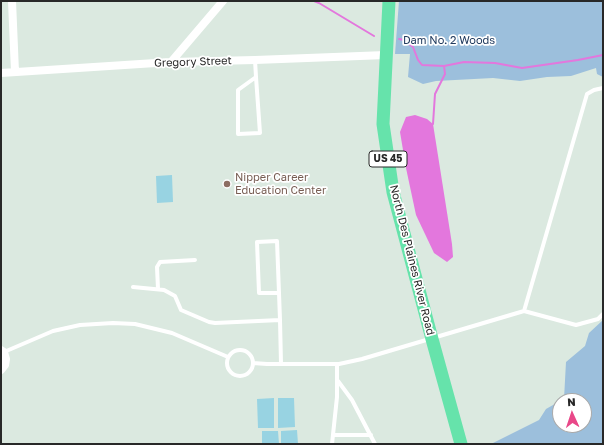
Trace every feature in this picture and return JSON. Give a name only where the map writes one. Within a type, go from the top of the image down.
[{"type":"main road","name":"North Des Plaines River Road","points":[[389,1],[383,124],[393,192],[461,444]]},
{"type":"street","points":[[12,1],[15,72]]},
{"type":"street","points":[[171,62],[223,1]]},
{"type":"street","name":"Gregory Street","points":[[1,73],[171,62],[386,55]]},
{"type":"street","points":[[1,370],[6,362],[2,351]]},
{"type":"lane","points":[[255,60],[260,133],[238,134],[238,90],[256,76]]},
{"type":"lane","points":[[524,311],[587,94],[594,90],[603,88]]},
{"type":"lane","points":[[279,293],[259,293],[257,242],[277,241],[279,293],[280,320],[281,364]]},
{"type":"lane","points":[[158,289],[157,267],[160,262],[195,260]]},
{"type":"lane","points":[[133,287],[164,290],[175,296],[181,310],[209,322],[280,320]]},
{"type":"lane","points":[[253,363],[337,364],[362,360],[524,311],[576,324],[598,319],[603,314]]},
{"type":"lane","points":[[2,351],[53,331],[80,325],[113,323],[135,324],[172,333],[228,357]]},
{"type":"lane","points":[[243,350],[250,355],[253,367],[248,374],[244,376],[235,376],[229,370],[227,361],[228,357],[234,351],[243,350]]},
{"type":"lane","points":[[332,444],[337,397],[337,364]]},
{"type":"lane","points":[[337,380],[352,400],[375,444]]},
{"type":"lane","points":[[333,435],[371,435]]},
{"type":"green space","name":"Dam No. 2 Woods","points":[[399,1],[603,1],[603,77],[597,74],[596,68],[571,76],[547,77],[520,81],[493,78],[436,81],[423,84],[408,77],[410,54],[395,54]]},
{"type":"green space","points":[[603,320],[603,444],[491,444],[539,420],[546,409],[552,406],[552,433],[592,433],[592,393],[564,393],[566,362],[585,346],[589,333]]},
{"type":"shaded area","points":[[415,115],[427,119],[433,124],[452,244],[453,257],[447,262],[434,253],[416,215],[400,132],[406,117]]},
{"type":"shaded area","points":[[172,175],[173,202],[157,203],[156,176]]},
{"type":"shaded area","points":[[274,398],[274,428],[258,428],[257,399]]},
{"type":"shaded area","points":[[278,398],[294,398],[295,427],[278,428]]},
{"type":"shaded area","points":[[297,430],[298,444],[281,444],[281,431]]},
{"type":"shaded area","points":[[262,431],[278,431],[279,444],[262,444]]},
{"type":"waterway","points":[[314,1],[374,36]]},
{"type":"waterway","points":[[399,39],[404,40],[413,47],[418,60],[422,65],[444,66],[464,62],[495,63],[522,68],[603,55]]},
{"type":"waterway","points":[[433,124],[435,94],[445,74],[444,66]]},
{"type":"place","name":"Nipper Career Education Center","points":[[227,184]]}]
